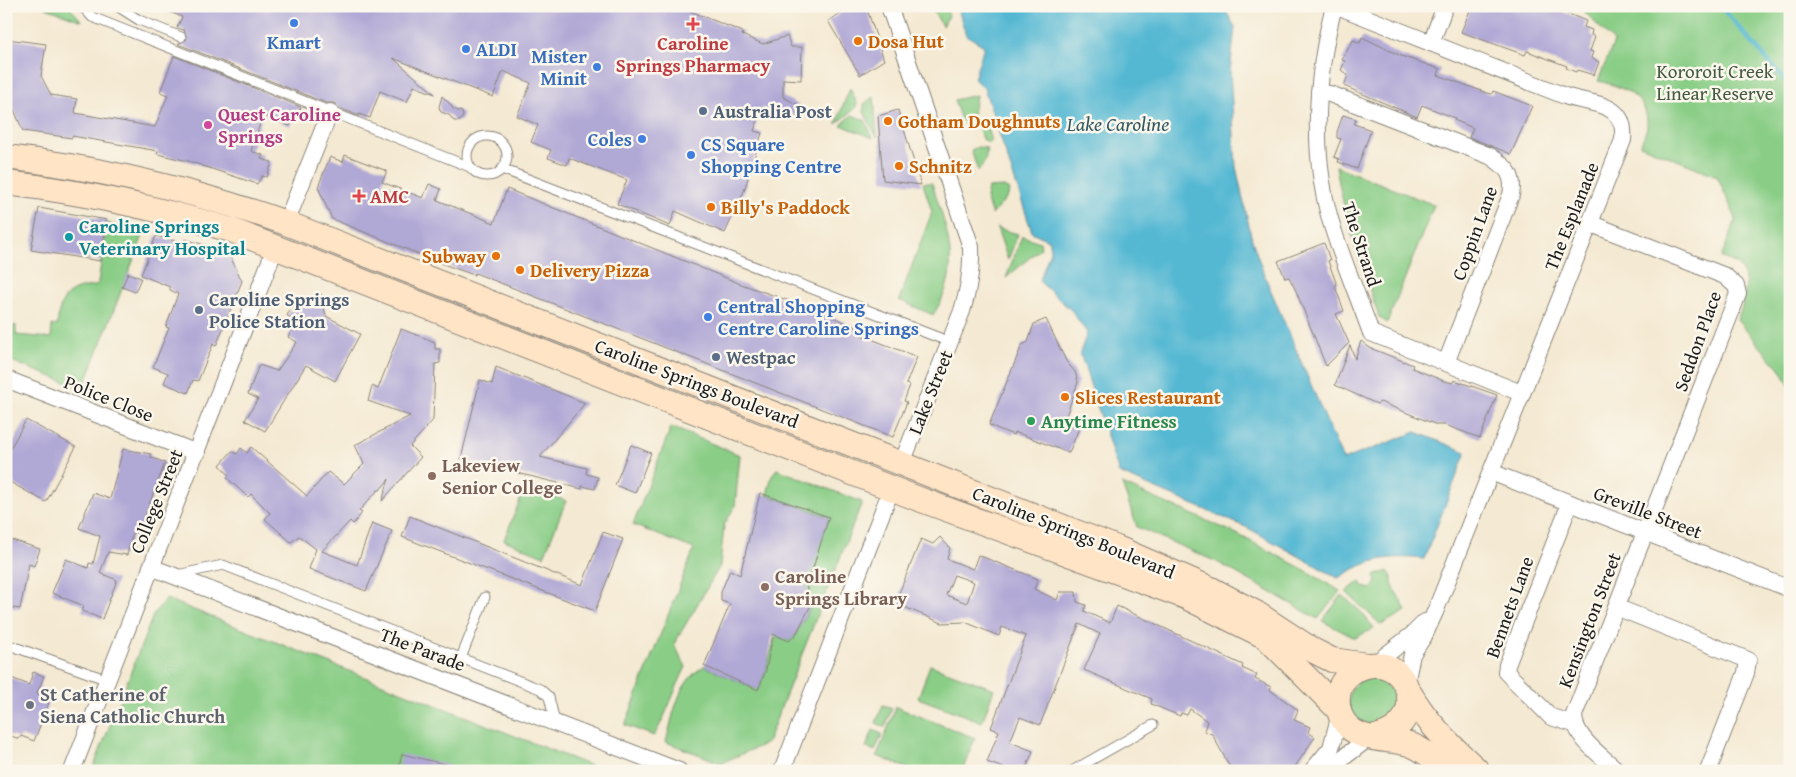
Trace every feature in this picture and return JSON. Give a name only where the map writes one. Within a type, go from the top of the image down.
[{"type":"main road","name":"Caroline Springs Boulevard","points":[[8,156],[60,164],[159,184],[286,223],[1117,548],[1210,589],[1256,613],[1314,651],[1332,660],[1370,665]]},
{"type":"main road","name":"Caroline Springs Boulevard","points":[[6,183],[90,195],[138,205],[231,230],[892,488],[1195,601],[1266,637],[1339,712]]},
{"type":"main road","points":[[276,246],[286,223]]},
{"type":"main road","name":"Lake Street","points":[[892,488],[902,463]]},
{"type":"main road","points":[[1446,771],[1425,752],[1409,744],[1373,737],[1352,730],[1339,712],[1338,699],[1340,687],[1347,677],[1356,669],[1370,665],[1392,670],[1407,688],[1422,714],[1445,742],[1478,771]]},
{"type":"main road","points":[[1373,737],[1388,734],[1399,727],[1406,717],[1410,704],[1407,688]]},
{"type":"street","name":"Lake Street","points":[[889,6],[971,247],[972,269],[969,291],[902,463]]},
{"type":"street","name":"The Esplanade","points":[[1336,6],[1565,96],[1610,108],[1619,117],[1624,128],[1622,140],[1435,612],[1412,654],[1407,688]]},
{"type":"street","name":"The Strand","points":[[1336,6],[1322,62],[1319,92],[1318,143],[1333,231],[1371,333],[1521,393]]},
{"type":"street","points":[[1431,43],[1445,6]]},
{"type":"street","name":"Coppin Lane","points":[[1319,92],[1330,94],[1490,156],[1511,174],[1513,184],[1511,195],[1446,363]]},
{"type":"street","points":[[286,223],[330,112]]},
{"type":"street","name":"Seddon Place","points":[[1589,223],[1725,276],[1736,286],[1736,304],[1646,532]]},
{"type":"street","name":"College Street","points":[[72,771],[276,246]]},
{"type":"street","name":"Police Close","points":[[6,379],[196,453]]},
{"type":"street","name":"Greville Street","points":[[1491,472],[1790,589]]},
{"type":"street","name":"Lake Street","points":[[782,771],[892,488]]},
{"type":"street","name":"Bennets Lane","points":[[1570,502],[1507,665],[1506,672],[1551,717],[1574,724]]},
{"type":"street","name":"Kensington Street","points":[[1574,724],[1576,710],[1646,532]]},
{"type":"street","name":"The Parade","points":[[152,567],[679,771]]},
{"type":"street","points":[[1616,607],[1748,660],[1746,673],[1708,771]]},
{"type":"street","name":"The Esplanade","points":[[1370,665],[1413,634],[1435,612]]},
{"type":"street","points":[[1312,771],[1331,748],[1339,712]]},
{"type":"street","points":[[1574,724],[1580,734],[1618,771]]},
{"type":"street","points":[[1331,771],[1344,757],[1373,737]]},
{"type":"lane","points":[[82,6],[92,17],[470,167],[478,175],[492,176],[502,169],[507,157],[503,144],[486,136],[479,138],[469,146],[467,159],[470,167]]},
{"type":"lane","points":[[117,6],[139,20],[181,37]]},
{"type":"lane","points":[[502,169],[950,342]]},
{"type":"lane","points":[[176,576],[224,565],[540,689],[549,697],[555,722]]},
{"type":"lane","points":[[461,658],[485,596]]},
{"type":"lane","points":[[6,644],[108,680]]},
{"type":"lane","points":[[1072,771],[1153,725]]},
{"type":"green space","points":[[46,6],[68,6],[82,21],[46,8]]},
{"type":"green space","points":[[931,6],[946,6],[949,16],[942,26]]},
{"type":"green space","name":"Kororoit Creek Linear Reserve","points":[[1579,6],[1790,6],[1790,388],[1783,373],[1737,320],[1746,291],[1746,283],[1741,270],[1736,264],[1721,258],[1736,219],[1717,176],[1640,145],[1647,127],[1647,117],[1644,108],[1639,101],[1624,90],[1598,81],[1614,42]]},
{"type":"green space","points":[[850,88],[857,103],[855,109],[836,124]]},
{"type":"green space","points":[[976,95],[972,122],[968,128],[960,117],[954,100]]},
{"type":"green space","points":[[874,96],[877,137],[864,112],[864,104]]},
{"type":"green space","points":[[852,115],[865,120],[873,138],[841,125]]},
{"type":"green space","points":[[984,118],[991,141],[989,143],[982,139],[978,125]]},
{"type":"green space","points":[[978,147],[986,148],[986,154],[985,161],[978,171],[971,150]]},
{"type":"green space","points":[[1336,166],[1434,205],[1387,323],[1379,317],[1360,261],[1339,186]]},
{"type":"green space","points":[[923,183],[932,183],[943,218],[950,250],[948,281],[933,315],[899,300],[932,212]]},
{"type":"green space","points":[[1004,187],[1009,190],[1008,196],[992,215],[986,198],[988,188]]},
{"type":"green space","points":[[107,223],[144,233],[83,389],[6,359],[6,339],[9,328],[16,325],[16,335],[51,338],[52,325],[57,326],[60,308],[67,296],[78,289],[95,286],[98,283]]},
{"type":"green space","points":[[997,228],[1018,234],[1008,260]]},
{"type":"green space","points":[[1022,236],[1040,242],[1041,248],[1006,278]]},
{"type":"green space","points":[[671,427],[740,455],[735,506],[724,525],[720,566],[674,644],[686,667],[654,736],[625,725],[694,549],[633,525]]},
{"type":"green space","points":[[777,469],[862,502],[767,743],[721,763],[666,742],[678,699],[688,681],[704,666],[758,690],[776,635],[789,641],[795,636],[812,604],[809,602],[806,582],[829,517],[767,495],[772,475]]},
{"type":"green space","points":[[1122,484],[1235,533],[1340,591],[1318,619],[1217,562],[1137,527]]},
{"type":"green space","points":[[526,485],[566,501],[544,556],[504,540]]},
{"type":"green space","points":[[1388,571],[1392,577],[1392,584],[1406,611],[1381,625],[1346,592],[1360,581],[1363,587],[1372,589],[1376,581],[1374,576]]},
{"type":"green space","points":[[1342,595],[1362,613],[1374,628],[1355,638],[1322,621]]},
{"type":"green space","points":[[166,599],[604,771],[92,771],[154,613]]},
{"type":"green space","points":[[930,665],[994,689],[982,722],[918,698]]},
{"type":"green space","points":[[1368,677],[1378,677],[1387,681],[1393,687],[1396,692],[1396,710],[1387,721],[1378,725],[1368,725],[1359,721],[1353,715],[1349,706],[1349,696],[1353,687],[1359,681]]},
{"type":"green space","points":[[883,705],[892,708],[885,727],[876,723]]},
{"type":"green space","points":[[896,707],[975,738],[962,771],[914,771],[877,756]]},
{"type":"green space","points":[[873,730],[882,734],[875,751],[866,747]]},
{"type":"water","name":"Lake Caroline","points":[[963,6],[1217,6],[1227,13],[1235,27],[1230,72],[1236,167],[1252,240],[1263,272],[1343,460],[1416,432],[1466,452],[1424,559],[1389,558],[1379,560],[1359,566],[1338,578],[1248,528],[1119,473],[1080,353],[1087,333],[1072,311],[1039,281],[1050,252],[1050,241],[1032,232],[984,88],[974,79],[984,46],[966,35],[959,12]]},
{"type":"building","name":"CS Square Shopping Centre","points":[[156,6],[677,6],[743,32],[742,35],[763,44],[787,36],[791,47],[802,47],[801,80],[783,79],[783,97],[804,108],[799,118],[783,109],[782,115],[762,108],[754,131],[762,133],[744,191],[725,233],[675,211],[670,226],[617,204],[627,180],[569,158],[567,165],[548,158],[551,150],[531,142],[538,125],[517,116],[531,83],[503,71],[493,97],[393,58],[435,94],[414,86],[407,102],[380,91],[370,118],[359,114],[359,116],[339,108],[334,103],[326,103],[178,44],[187,39],[184,30],[177,28],[182,17]]},
{"type":"building","name":"Dosa Hut","points":[[852,6],[866,6],[884,60],[860,75],[828,21]]},
{"type":"building","points":[[1472,6],[1563,6],[1561,11],[1586,21],[1584,27],[1592,30],[1591,35],[1595,37],[1590,51],[1593,52],[1591,58],[1599,62],[1594,75],[1577,70],[1576,72],[1566,68],[1567,66],[1527,51],[1525,55],[1461,32]]},
{"type":"building","points":[[1362,37],[1401,56],[1440,69],[1438,75],[1487,93],[1492,94],[1493,91],[1532,106],[1511,154],[1469,137],[1473,128],[1454,120],[1455,118],[1422,105],[1417,117],[1344,86],[1348,75],[1341,70],[1345,61],[1342,60],[1353,40],[1360,43]]},
{"type":"building","points":[[7,39],[46,44],[41,76],[51,95],[77,99],[75,113],[155,127],[168,95],[160,92],[174,56],[301,107],[295,122],[292,121],[290,126],[263,115],[251,151],[263,155],[261,159],[272,162],[267,177],[262,176],[257,184],[188,161],[157,154],[158,151],[72,136],[72,138],[23,131],[6,91]]},
{"type":"building","points":[[442,96],[453,109],[462,112],[463,116],[460,121],[454,121],[449,115],[441,112],[439,107]]},
{"type":"building","points":[[898,110],[921,185],[883,180],[878,116]]},
{"type":"building","points":[[1343,115],[1356,119],[1354,124],[1371,130],[1357,169],[1338,162],[1339,159],[1334,157],[1341,139],[1337,138],[1337,132]]},
{"type":"building","name":"Central Shopping Centre Caroline Springs","points":[[345,155],[387,171],[382,182],[423,198],[429,184],[441,189],[437,200],[494,223],[507,189],[741,284],[821,312],[863,330],[861,335],[917,357],[906,384],[910,385],[904,401],[907,402],[893,437],[475,273],[474,275],[443,264],[332,219],[318,187],[330,157],[343,162]]},
{"type":"building","name":"Caroline Springs Veterinary Hospital","points":[[39,208],[107,220],[100,261],[31,250]]},
{"type":"building","name":"Caroline Springs Police Station","points":[[156,236],[184,243],[185,239],[228,252],[242,281],[216,346],[213,344],[198,381],[193,380],[188,393],[164,383],[168,373],[153,367],[169,328],[166,327],[178,294],[170,290],[170,287],[141,275]]},
{"type":"building","points":[[1324,243],[1330,260],[1328,261],[1337,285],[1335,286],[1344,311],[1336,314],[1349,343],[1326,366],[1296,291],[1289,277],[1285,278],[1278,261]]},
{"type":"building","points":[[128,273],[141,278],[135,292],[122,287]]},
{"type":"building","points":[[321,294],[326,316],[360,334],[335,381],[306,365],[265,431],[245,420],[258,399],[248,394],[259,365],[277,371],[297,342],[288,337],[295,324],[287,315],[296,304]]},
{"type":"building","points":[[1046,319],[1066,361],[1075,372],[1078,382],[1064,422],[1079,428],[1069,453],[1023,435],[1014,432],[1013,435],[989,425],[1022,345],[1028,342],[1034,324]]},
{"type":"building","points":[[401,329],[435,342],[435,349],[440,349],[440,363],[435,364],[433,420],[410,446],[421,457],[382,501],[389,479],[359,511],[362,513],[353,524],[350,521],[322,551],[357,565],[372,523],[392,531],[366,591],[309,569],[316,549],[299,536],[291,542],[265,519],[270,513],[251,494],[248,497],[227,478],[229,475],[220,465],[232,451],[237,454],[241,448],[247,453],[251,447],[307,496],[328,472],[344,484],[364,464],[355,445],[410,416],[368,401],[372,386],[378,389]]},
{"type":"building","points":[[1361,341],[1370,348],[1413,365],[1412,368],[1444,381],[1453,383],[1454,380],[1497,395],[1480,438],[1445,425],[1437,425],[1380,402],[1377,404],[1335,385],[1350,345],[1355,359]]},
{"type":"building","points":[[496,367],[585,403],[540,457],[587,468],[586,474],[598,477],[595,489],[582,486],[582,489],[461,459],[480,380],[492,384]]},
{"type":"building","points":[[26,420],[76,447],[46,502],[6,480],[6,456]]},
{"type":"building","points":[[631,445],[651,453],[635,493],[615,485]]},
{"type":"building","points":[[123,449],[151,454],[151,457],[165,463],[138,534],[133,532],[127,555],[108,552],[100,573],[117,580],[102,619],[82,611],[84,606],[52,593],[66,559],[88,568],[89,563],[93,564],[100,536],[79,528],[93,493],[110,499]]},
{"type":"building","name":"Caroline Springs Library","points":[[760,493],[829,517],[812,571],[806,582],[809,602],[812,603],[795,636],[789,641],[773,634],[766,670],[758,690],[704,666],[730,604],[721,601],[721,592],[730,570],[740,575]]},
{"type":"building","points":[[410,516],[582,585],[603,532],[623,539],[595,611],[402,537]]},
{"type":"building","points":[[940,537],[950,548],[947,559],[973,569],[978,555],[1038,579],[1034,589],[1057,600],[1060,592],[1076,592],[1077,602],[1086,605],[1084,611],[1110,623],[1117,606],[1243,665],[1242,668],[1257,675],[1255,679],[1271,687],[1270,690],[1298,710],[1294,720],[1310,727],[1308,732],[1315,737],[1292,771],[1232,771],[1212,734],[1204,731],[1207,721],[1190,709],[1187,715],[1181,713],[1180,716],[1151,704],[1152,699],[1084,670],[1100,634],[1079,624],[1040,725],[1020,717],[1010,742],[1033,751],[1025,771],[1012,771],[987,762],[999,731],[991,728],[1026,636],[1002,627],[999,636],[965,622],[942,623],[895,603],[921,539],[933,544]],"holes":[[[954,575],[974,582],[967,603],[946,595]]]},
{"type":"building","points":[[6,538],[40,549],[34,566],[29,564],[20,609],[6,607]]},
{"type":"building","name":"St Catherine of Siena Catholic Church","points":[[33,672],[44,676],[37,693],[46,697],[45,701],[49,703],[34,741],[21,736],[19,739],[6,734],[6,676],[29,685]]},
{"type":"building","points":[[402,754],[453,766],[452,771],[398,771]]},
{"type":"waterway","points":[[1720,6],[1790,86]]},
{"type":"place","name":"Kmart","points":[[294,23]]},
{"type":"place","name":"Caroline Springs Pharmacy","points":[[693,24]]},
{"type":"place","name":"Dosa Hut","points":[[858,41]]},
{"type":"place","name":"ALDI","points":[[466,49]]},
{"type":"place","name":"Mister Minit","points":[[597,67]]},
{"type":"place","name":"Australia Post","points":[[703,111]]},
{"type":"place","name":"Gotham Doughnuts","points":[[888,121]]},
{"type":"place","name":"Quest Caroline Springs","points":[[208,125]]},
{"type":"place","name":"Coles","points":[[642,139]]},
{"type":"place","name":"CS Square Shopping Centre","points":[[691,155]]},
{"type":"place","name":"Schnitz","points":[[899,166]]},
{"type":"place","name":"AMC","points":[[359,196]]},
{"type":"place","name":"Billy's Paddock","points":[[711,207]]},
{"type":"place","name":"Caroline Springs Veterinary Hospital","points":[[69,237]]},
{"type":"place","name":"Subway","points":[[496,256]]},
{"type":"place","name":"Delivery Pizza","points":[[520,270]]},
{"type":"place","name":"Caroline Springs Police Station","points":[[199,310]]},
{"type":"place","name":"Central Shopping Centre Caroline Springs","points":[[708,317]]},
{"type":"place","name":"Westpac","points":[[716,357]]},
{"type":"place","name":"Slices Restaurant","points":[[1065,397]]},
{"type":"place","name":"Anytime Fitness","points":[[1031,421]]},
{"type":"place","name":"Lakeview Senior College","points":[[432,476]]},
{"type":"place","name":"Caroline Springs Library","points":[[765,587]]},
{"type":"place","name":"St Catherine of Siena Catholic Church","points":[[30,705]]}]
